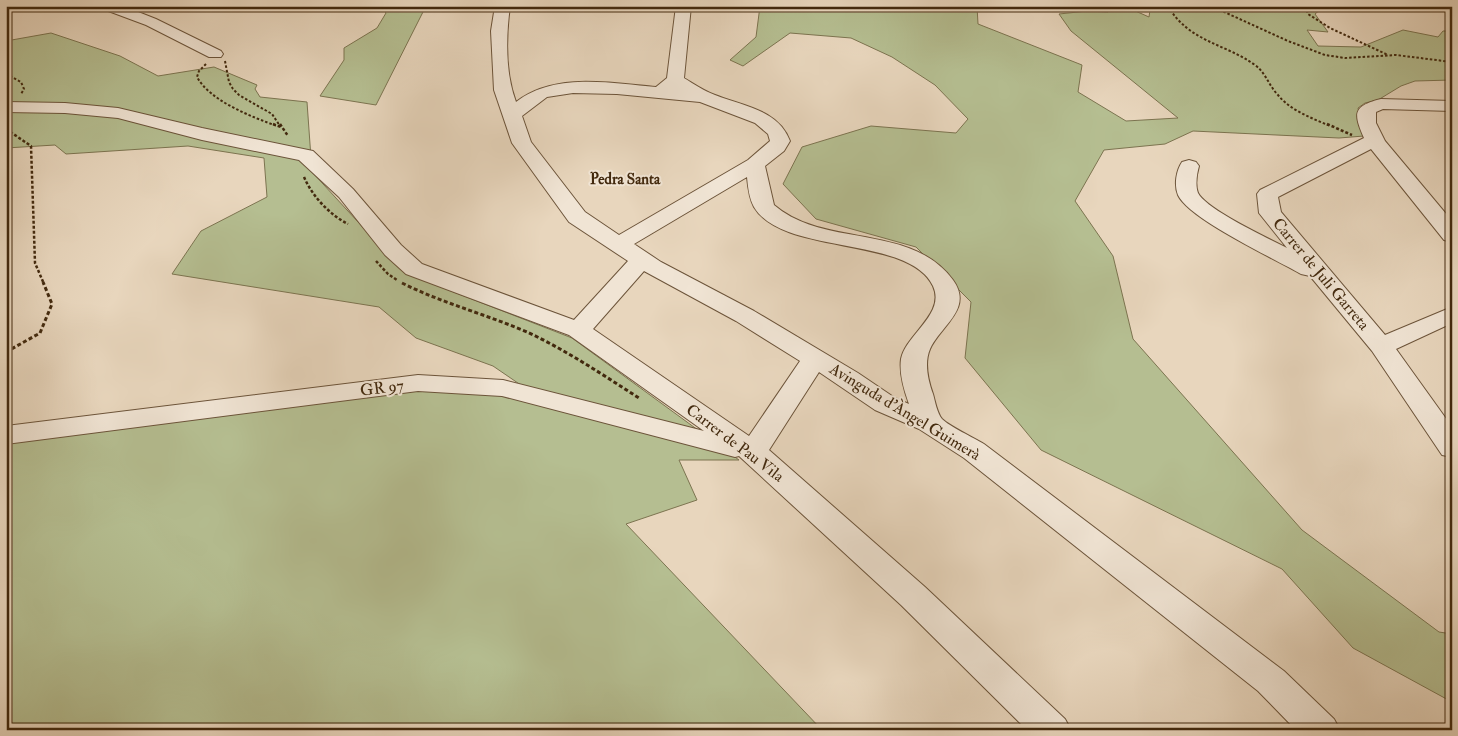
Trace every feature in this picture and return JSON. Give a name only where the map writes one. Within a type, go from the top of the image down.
[{"type":"street","points":[[108,6],[151,22],[215,54]]},
{"type":"street","name":"Avinguda d'Àngel Guimerà","points":[[503,6],[499,31],[503,90],[522,143],[578,217],[642,259],[745,316],[815,358],[885,404],[929,423],[974,451],[1271,681],[1321,730]]},
{"type":"street","points":[[659,93],[675,80],[684,6]]},
{"type":"street","points":[[620,244],[755,164],[777,146],[780,141],[776,130],[760,118],[708,98],[675,80]]},
{"type":"street","points":[[503,90],[540,94],[574,88],[708,98]]},
{"type":"street","points":[[513,114],[540,94]]},
{"type":"street","name":"Carrer de Pau Vila","points":[[13,101],[118,113],[202,134],[306,155],[346,193],[392,250],[414,269],[578,330],[753,452],[913,596],[1052,730]]},
{"type":"street","points":[[1452,106],[1381,104],[1367,109],[1367,123],[1371,142],[1452,235]]},
{"type":"street","name":"Carrer de Juli Garreta","points":[[1371,142],[1266,194],[1270,213],[1381,346],[1452,448]]},
{"type":"street","points":[[755,164],[763,205],[771,214],[786,223],[808,231],[916,258],[939,275],[949,297],[948,306],[944,314],[919,345],[914,359],[915,375],[929,423]]},
{"type":"street","points":[[1189,166],[1186,175],[1188,194],[1204,210],[1323,276]]},
{"type":"street","points":[[578,330],[642,259]]},
{"type":"street","points":[[1381,346],[1452,314]]},
{"type":"street","points":[[753,452],[815,358]]},
{"type":"street","name":"GR 97","points":[[6,435],[418,383],[503,388],[753,452]]},
{"type":"path","points":[[1168,6],[1193,33],[1247,60],[1260,69],[1277,95],[1295,110],[1371,142]]},
{"type":"path","points":[[1211,6],[1325,55],[1345,58],[1388,55],[1452,62]]},
{"type":"path","points":[[1305,7],[1308,14],[1330,28],[1388,55]]},
{"type":"path","points":[[215,54],[226,62],[229,82],[238,95],[272,114],[281,127],[227,104],[200,83],[198,72],[215,54]]},
{"type":"path","points":[[6,74],[21,82],[24,89],[13,101]]},
{"type":"path","points":[[6,129],[31,146],[35,263],[52,304],[40,333],[6,352]]},
{"type":"green space","points":[[380,6],[426,6],[376,105],[320,96],[344,60],[344,48],[377,28],[386,13]]},
{"type":"green space","points":[[760,6],[977,6],[978,24],[1082,65],[1078,92],[1126,121],[1178,118],[1071,31],[1059,14],[1087,11],[1108,12],[1100,6],[1124,6],[1149,17],[1150,10],[1144,6],[1317,6],[1321,9],[1315,14],[1328,32],[1307,30],[1318,46],[1361,47],[1403,30],[1438,37],[1443,31],[1452,31],[1452,80],[1415,81],[1401,86],[1378,100],[1365,103],[1358,108],[1364,136],[1339,138],[1193,131],[1165,144],[1104,150],[1075,201],[1113,256],[1133,339],[1302,530],[1439,632],[1452,634],[1452,702],[1353,648],[1282,569],[1041,450],[965,358],[971,302],[916,247],[816,219],[783,184],[802,147],[871,126],[956,133],[968,119],[935,85],[892,57],[851,38],[790,33],[743,66],[730,60],[756,37]]},
{"type":"green space","points":[[51,33],[120,56],[158,76],[214,67],[257,85],[255,89],[260,97],[307,102],[312,172],[405,273],[572,338],[739,460],[679,460],[697,500],[626,524],[822,730],[6,730],[6,439],[417,390],[531,392],[493,366],[416,338],[379,307],[172,274],[201,231],[267,197],[264,158],[188,146],[66,154],[55,145],[6,148],[6,41]]},
{"type":"district","name":"Pedra Santa","points":[[625,179]]}]
